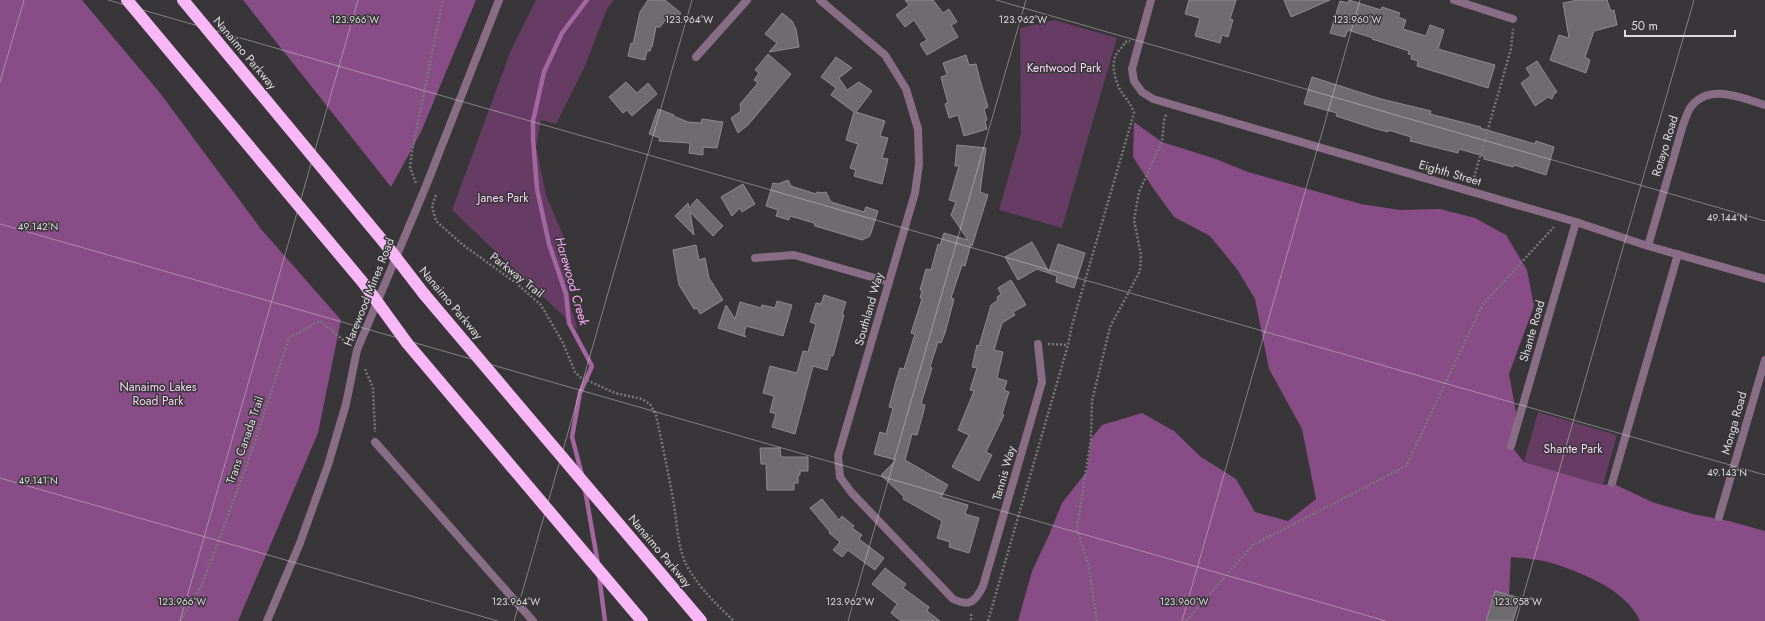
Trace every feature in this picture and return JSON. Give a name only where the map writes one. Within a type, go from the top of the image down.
[{"type":"highway","points":[[127,0],[365,285],[407,343],[642,621]]},
{"type":"highway","name":"Nanaimo Parkway","points":[[183,0],[387,246],[424,294],[702,621]]},
{"type":"street","name":"Harewood Mines Road","points":[[267,621],[300,543],[328,465],[346,404],[356,350],[426,186],[499,0]]},
{"type":"street","points":[[696,57],[747,0]]},
{"type":"street","name":"Southland Way","points":[[820,0],[885,55],[906,90],[918,129],[919,164],[915,193],[838,456],[840,477],[851,492],[952,599],[962,603],[970,603]]},
{"type":"street","points":[[1140,40],[1151,0]]},
{"type":"street","points":[[1454,0],[1513,19]]},
{"type":"street","name":"Eighth Street","points":[[1140,40],[1132,69],[1134,81],[1142,92],[1154,99],[1563,218],[1648,246],[1765,279]]},
{"type":"street","name":"Rotayo Road","points":[[1648,246],[1683,125],[1690,108],[1698,100],[1710,94],[1727,93],[1765,105]]},
{"type":"street","name":"Shante Road","points":[[1512,446],[1576,222]]},
{"type":"street","points":[[1612,483],[1678,254]]},
{"type":"street","points":[[755,258],[794,255],[889,282]]},
{"type":"street","name":"Tannis Way","points":[[970,603],[977,598],[984,586],[1042,382],[1038,344]]},
{"type":"street","name":"Monga Road","points":[[1719,517],[1765,360]]},
{"type":"street","points":[[375,442],[533,621]]},
{"type":"path","name":"Parkway Trail","points":[[443,0],[411,162],[412,174],[416,182],[438,191],[432,206],[436,221],[463,245],[516,283],[541,306],[560,336],[575,372],[580,377],[615,393],[642,400],[650,404],[656,415],[673,501],[678,536],[685,562],[693,576],[705,591],[734,621]]},
{"type":"path","points":[[1470,191],[1511,49],[1513,19]]},
{"type":"path","points":[[988,621],[1134,113],[1132,105],[1124,97],[1119,86],[1114,65],[1115,57],[1125,42],[1140,40]]},
{"type":"path","points":[[1097,621],[1089,567],[1077,529],[1091,438],[1092,401],[1110,327],[1140,271],[1141,255],[1134,220],[1139,192],[1162,142],[1164,121],[1170,104]]},
{"type":"path","points":[[1186,621],[1253,545],[1406,466],[1483,304],[1563,218]]},
{"type":"path","name":"Trans Canada Trail","points":[[180,621],[202,585],[249,459],[289,338],[320,321],[356,350]]},
{"type":"path","points":[[1038,344],[1068,345]]},
{"type":"path","points":[[356,350],[373,388],[375,442]]},
{"type":"green space","name":"Nanaimo Lakes Road Park","points":[[0,0],[82,0],[160,93],[261,229],[341,320],[318,433],[238,621],[0,621]]},
{"type":"green space","points":[[243,0],[476,0],[421,132],[391,187]]},
{"type":"green space","name":"Janes Park","points":[[536,0],[614,0],[607,9],[585,66],[556,124],[541,120],[536,147],[546,195],[564,238],[571,308],[578,330],[452,210],[511,50]]},
{"type":"green space","name":"Kentwood Park","points":[[1054,20],[1117,38],[1062,228],[999,210],[1021,133],[1020,28]]},
{"type":"green space","points":[[1134,122],[1162,142],[1216,159],[1248,172],[1361,204],[1400,210],[1440,209],[1475,218],[1506,235],[1527,270],[1534,306],[1509,374],[1516,412],[1511,446],[1524,462],[1603,485],[1612,483],[1652,502],[1693,514],[1729,521],[1765,531],[1765,621],[1640,621],[1634,610],[1624,600],[1601,583],[1587,576],[1548,562],[1511,557],[1509,595],[1505,621],[1018,621],[1032,571],[1062,503],[1087,471],[1091,439],[1102,425],[1142,413],[1174,431],[1201,457],[1236,479],[1255,512],[1288,521],[1316,499],[1302,429],[1269,369],[1255,299],[1237,269],[1210,236],[1174,217],[1153,188],[1133,157]]},
{"type":"green space","name":"Shante Park","points":[[1538,412],[1617,435],[1603,485],[1524,462]]},
{"type":"building","points":[[648,0],[665,0],[681,13],[673,23],[667,18],[660,27],[656,27],[652,47],[650,51],[647,51],[645,60],[628,56],[631,43],[633,44],[640,12]]},
{"type":"building","points":[[905,0],[933,0],[943,13],[949,9],[957,22],[951,25],[958,37],[927,55],[920,44],[927,40],[914,20],[905,27],[896,15],[909,5]]},
{"type":"building","points":[[1189,0],[1236,0],[1230,19],[1233,20],[1228,37],[1222,35],[1220,43],[1195,36],[1200,18],[1185,14]]},
{"type":"building","points":[[1284,0],[1330,0],[1291,17]]},
{"type":"building","points":[[1349,0],[1381,10],[1382,7],[1400,13],[1398,17],[1406,20],[1403,29],[1426,36],[1430,25],[1444,30],[1438,49],[1495,65],[1488,88],[1417,66],[1418,61],[1411,59],[1412,55],[1408,54],[1409,51],[1372,39],[1373,38],[1348,30],[1345,37],[1330,33],[1340,1],[1348,3]]},
{"type":"building","points":[[1578,0],[1607,0],[1611,11],[1614,10],[1617,25],[1594,31],[1585,57],[1590,60],[1586,73],[1550,60],[1559,35],[1569,38],[1563,3]]},
{"type":"building","points":[[782,13],[792,21],[796,29],[799,47],[769,52],[777,43],[765,34]]},
{"type":"building","points":[[768,54],[791,74],[748,125],[738,133],[731,118],[741,111],[740,104],[758,83],[754,80],[759,73],[755,70]]},
{"type":"building","points":[[966,55],[969,65],[976,64],[988,107],[984,109],[987,120],[985,121],[987,129],[964,136],[958,115],[949,118],[945,104],[948,103],[941,77],[947,75],[943,63]]},
{"type":"building","points":[[836,57],[852,68],[839,78],[847,90],[859,82],[872,91],[856,112],[885,121],[880,136],[888,138],[882,158],[888,159],[882,184],[854,176],[856,170],[850,168],[858,144],[846,140],[854,112],[831,95],[836,88],[821,77]]},
{"type":"building","points":[[1537,61],[1557,92],[1554,94],[1552,99],[1548,97],[1535,106],[1521,83],[1531,76],[1526,68]]},
{"type":"building","points":[[1312,77],[1381,99],[1431,111],[1430,114],[1481,127],[1480,128],[1535,144],[1536,141],[1554,147],[1546,175],[1514,165],[1513,167],[1484,159],[1484,156],[1459,149],[1458,153],[1410,141],[1411,137],[1388,130],[1388,132],[1373,128],[1336,116],[1337,113],[1304,104]]},
{"type":"building","points":[[626,82],[637,93],[648,83],[657,94],[632,116],[627,110],[623,113],[609,97]]},
{"type":"building","points":[[658,109],[688,122],[701,123],[702,119],[723,122],[717,148],[703,147],[703,155],[689,153],[690,143],[659,141],[660,138],[649,134]]},
{"type":"building","points":[[957,145],[986,148],[980,192],[988,195],[965,266],[962,265],[951,298],[954,299],[945,333],[941,343],[938,342],[921,404],[925,405],[923,414],[917,435],[912,434],[905,460],[948,485],[941,497],[968,505],[965,514],[979,518],[969,553],[949,547],[950,542],[937,538],[942,521],[903,499],[904,497],[881,475],[896,460],[874,454],[880,432],[886,434],[893,408],[889,407],[896,381],[900,368],[904,369],[915,334],[911,333],[922,299],[920,298],[922,291],[920,290],[926,269],[931,270],[938,244],[940,245],[944,233],[968,240],[951,215],[956,202],[949,200],[959,166],[955,166]]},
{"type":"building","points":[[788,180],[791,186],[816,194],[817,192],[826,192],[831,202],[864,212],[866,207],[878,211],[870,236],[862,240],[815,226],[814,223],[790,216],[789,220],[776,216],[778,210],[766,206],[773,183],[778,184]]},
{"type":"building","points":[[743,184],[755,204],[742,212],[740,208],[732,216],[721,197]]},
{"type":"building","points":[[697,199],[723,226],[713,236],[690,212],[694,235],[675,216],[688,203],[689,208]]},
{"type":"building","points":[[1032,242],[1049,272],[1058,244],[1085,253],[1074,288],[1056,282],[1057,276],[1037,269],[1018,280],[1005,257]]},
{"type":"building","points":[[696,245],[699,260],[705,258],[709,278],[723,300],[700,314],[697,308],[694,309],[679,285],[673,250]]},
{"type":"building","points":[[1011,280],[1026,305],[1013,312],[1015,315],[1002,323],[994,350],[1003,352],[997,378],[1007,381],[1004,390],[1009,392],[1002,414],[1004,415],[986,452],[992,455],[979,481],[952,467],[969,435],[958,430],[974,391],[970,390],[977,368],[972,367],[977,345],[979,346],[991,305],[998,300],[997,297],[1001,294],[998,288]]},
{"type":"building","points":[[824,295],[846,302],[842,315],[844,315],[833,356],[831,355],[827,370],[813,366],[795,434],[772,427],[776,414],[770,412],[774,396],[763,393],[770,366],[797,373],[803,351],[808,352],[816,324],[810,322],[816,303],[821,304]]},
{"type":"building","points":[[777,301],[792,305],[783,336],[746,326],[744,334],[746,337],[718,328],[726,305],[735,319],[740,302],[761,308],[762,305],[775,308]]},
{"type":"building","points":[[760,448],[780,448],[781,457],[808,457],[808,471],[800,471],[800,475],[798,475],[798,483],[794,483],[794,490],[767,490],[766,464],[761,464]]},
{"type":"building","points":[[822,499],[839,520],[842,516],[854,526],[852,528],[862,535],[859,539],[884,558],[875,570],[848,550],[842,557],[833,550],[840,542],[829,533],[830,532],[810,508]]},
{"type":"building","points":[[885,568],[906,584],[903,588],[929,607],[927,611],[940,621],[901,621],[891,613],[897,604],[872,584]]},
{"type":"building","points":[[1495,591],[1520,598],[1513,621],[1486,621]]},
{"type":"waterway","name":"Harewood Creek","points":[[582,475],[572,437],[580,393],[592,366],[569,323],[566,294],[549,244],[537,189],[533,121],[544,72],[562,33],[587,0]]},
{"type":"waterway","name":"Harewood Creek","points":[[585,490],[598,564]]},
{"type":"waterway","name":"Harewood Creek","points":[[599,575],[605,621]]}]
